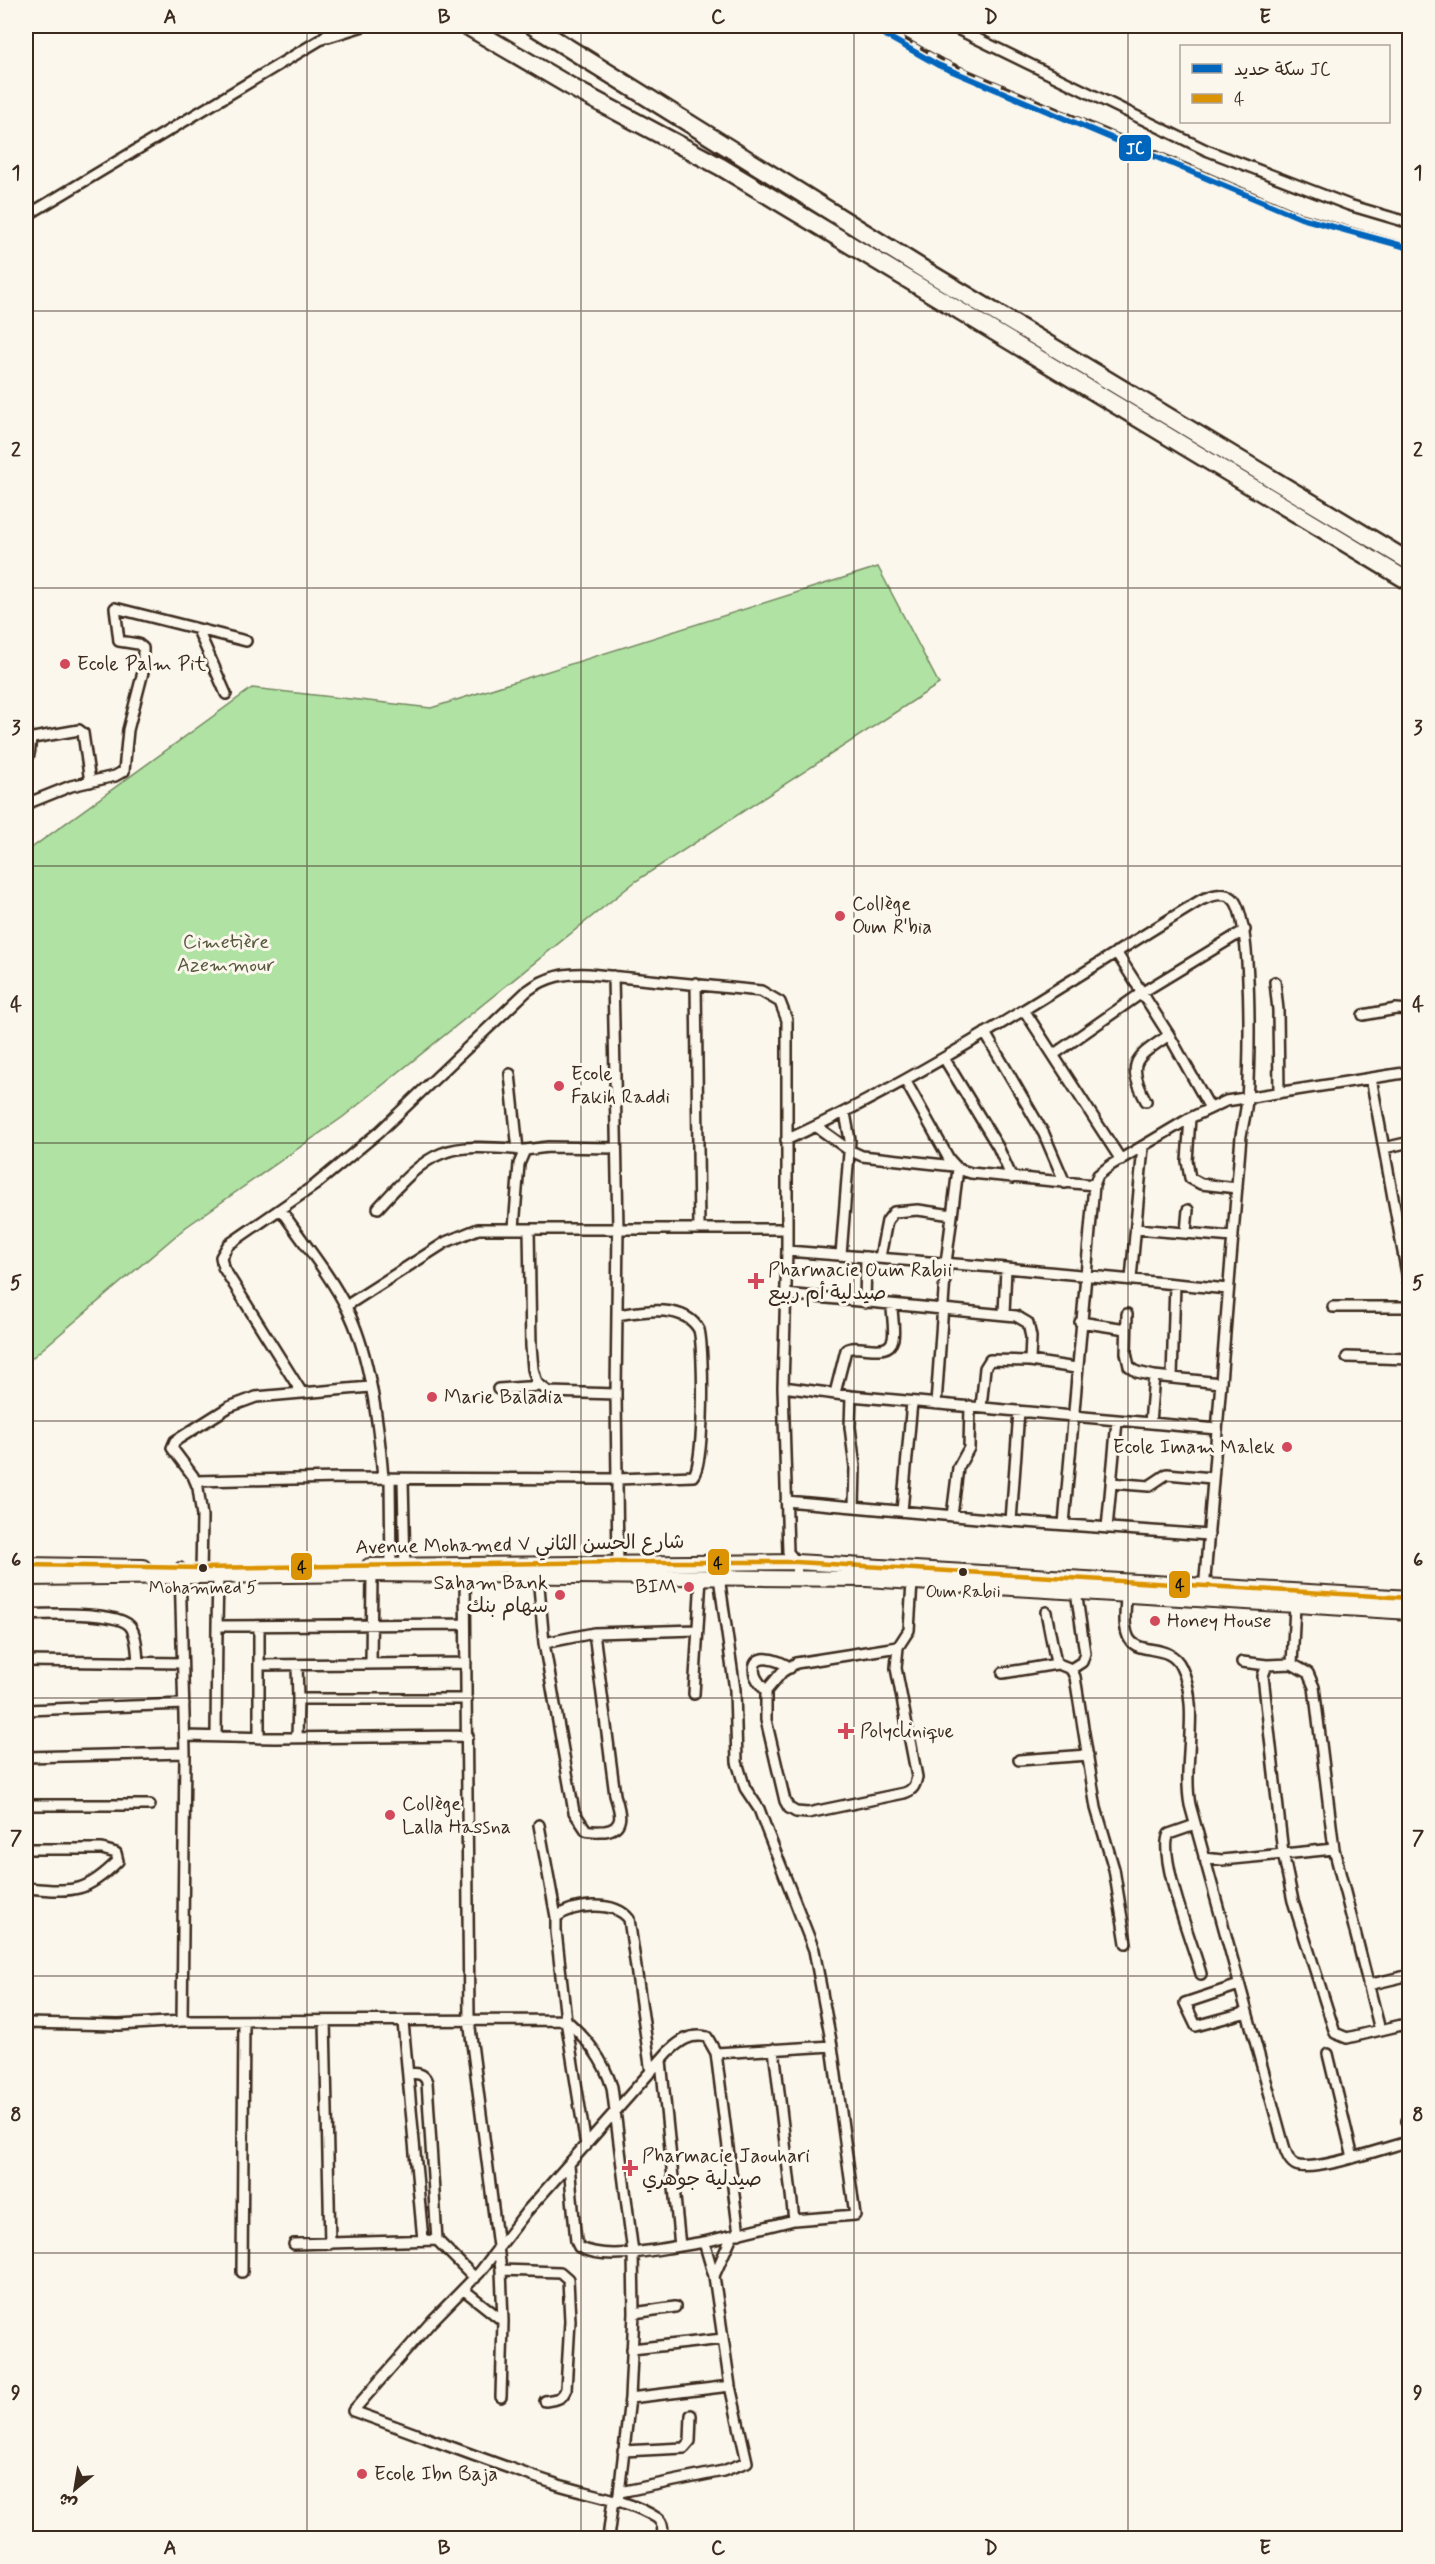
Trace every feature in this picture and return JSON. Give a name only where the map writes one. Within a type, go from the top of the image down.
[{"type":"highway","points":[[466,26],[589,97],[721,167],[1410,582]]},
{"type":"highway","points":[[533,26],[923,269],[1410,562]]},
{"type":"main road","name":"Avenue Mohamed V شارع الحسن الثاني","points":[[26,1578],[180,1572],[398,1570],[618,1562],[789,1559],[916,1578],[1126,1594],[1203,1593],[1295,1606],[1410,1612]]},
{"type":"main road","name":"Avenue Mohamed V شارع الحسن الثاني","points":[[26,1565],[180,1572]]},
{"type":"main road","name":"Avenue Mohamed V شارع الحسن الثاني","points":[[201,1572],[218,1576],[372,1575],[398,1570],[465,1575],[916,1578],[1203,1593],[1410,1598]]},
{"type":"street","points":[[26,216],[320,40],[338,26]]},
{"type":"street","points":[[320,40],[363,26]]},
{"type":"street","points":[[951,26],[1206,150],[1349,205],[1410,223]]},
{"type":"street","points":[[26,804],[55,791],[115,776],[124,771],[128,730],[143,672],[143,648],[138,644],[119,641],[115,608],[246,641]]},
{"type":"street","points":[[198,630],[226,694]]},
{"type":"street","points":[[26,759],[33,738],[80,730],[83,734],[90,782]]},
{"type":"street","points":[[786,1140],[845,1113],[944,1058],[1201,900],[1213,895],[1230,897],[1234,900],[1241,912],[1245,930],[1248,999],[1247,1097],[1241,1136],[1203,1593]]},
{"type":"street","points":[[1053,1055],[1143,992],[1245,930]]},
{"type":"street","points":[[1116,952],[1169,1035],[1209,1108]]},
{"type":"street","points":[[302,1393],[232,1283],[221,1257],[228,1245],[281,1210],[379,1132],[535,985],[568,973],[696,983],[761,991],[774,997],[783,1007],[788,1030],[787,1251],[783,1388],[789,1559],[797,1578]]},
{"type":"street","points":[[613,976],[618,1228],[615,1394],[618,1479],[617,1576]]},
{"type":"street","points":[[1275,982],[1278,1010],[1278,1093]]},
{"type":"street","points":[[696,983],[699,1228]]},
{"type":"street","points":[[1024,1010],[1120,1160]]},
{"type":"street","points":[[1363,1015],[1410,1010]]},
{"type":"street","points":[[985,1034],[1044,1134],[1065,1183]]},
{"type":"street","points":[[1146,1101],[1137,1082],[1135,1065],[1140,1056],[1169,1035]]},
{"type":"street","points":[[944,1058],[998,1147],[1012,1178]]},
{"type":"street","points":[[1064,1524],[1084,1275],[1094,1185],[1102,1172],[1190,1118],[1226,1101],[1410,1072]]},
{"type":"street","points":[[510,1074],[521,1150],[514,1228]]},
{"type":"street","points":[[1371,1078],[1410,1290]]},
{"type":"street","points":[[905,1080],[956,1168],[946,1263],[936,1404]]},
{"type":"street","points":[[841,1255],[850,1140],[845,1113]]},
{"type":"street","points":[[1190,1118],[1187,1161],[1190,1178],[1201,1184],[1237,1188]]},
{"type":"street","points":[[817,1126],[849,1150],[862,1156],[956,1168],[977,1174],[1094,1185]]},
{"type":"street","points":[[1384,1148],[1410,1142]]},
{"type":"street","points":[[378,1208],[420,1164],[440,1153],[472,1147],[521,1150],[548,1147],[616,1148]]},
{"type":"street","points":[[1131,1279],[1143,1147]]},
{"type":"street","points":[[281,1210],[346,1306],[359,1334],[386,1479],[398,1570]]},
{"type":"street","points":[[880,1257],[888,1221],[894,1212],[918,1210],[952,1215]]},
{"type":"street","points":[[1186,1232],[1188,1210]]},
{"type":"street","points":[[346,1306],[446,1242],[468,1231],[491,1227],[787,1229]]},
{"type":"street","points":[[529,1229],[532,1363],[535,1380],[549,1392],[615,1394]]},
{"type":"street","points":[[1136,1229],[1233,1237]]},
{"type":"street","points":[[787,1251],[1228,1288]]},
{"type":"street","points":[[865,1303],[866,1257]]},
{"type":"street","points":[[1004,1314],[1006,1268]]},
{"type":"street","points":[[1172,1377],[1175,1284]]},
{"type":"street","points":[[785,1294],[892,1306],[1004,1314],[1021,1318],[1028,1323],[1031,1337],[1030,1361]]},
{"type":"street","points":[[835,1393],[846,1350],[858,1347],[883,1349],[891,1344],[893,1337],[892,1306]]},
{"type":"street","points":[[1333,1307],[1410,1307]]},
{"type":"street","points":[[195,1481],[618,1479],[695,1475],[699,1464],[702,1411],[701,1337],[693,1320],[673,1312],[638,1312],[617,1315]]},
{"type":"street","points":[[1127,1314],[1129,1366],[1137,1372],[1220,1383]]},
{"type":"street","points":[[1080,1322],[1126,1329]]},
{"type":"street","points":[[1347,1357],[1410,1359]]},
{"type":"street","points":[[952,1516],[958,1467],[969,1448],[975,1407],[988,1361],[995,1359],[1030,1361],[1076,1368]]},
{"type":"street","points":[[1150,1423],[1154,1376]]},
{"type":"street","points":[[498,1389],[540,1386]]},
{"type":"street","points":[[201,1572],[202,1516],[195,1481],[172,1448],[178,1438],[241,1401],[256,1397],[370,1387]]},
{"type":"street","points":[[783,1388],[912,1402],[1217,1429]]},
{"type":"street","points":[[851,1396],[850,1427],[855,1467],[854,1507]]},
{"type":"street","points":[[902,1511],[912,1402]]},
{"type":"street","points":[[1011,1521],[1019,1411]]},
{"type":"street","points":[[1107,1527],[1117,1421]]},
{"type":"street","points":[[1111,1483],[1149,1486],[1165,1474],[1212,1478]]},
{"type":"street","points":[[398,1570],[403,1479]]},
{"type":"street","points":[[786,1502],[1209,1535]]},
{"type":"street","points":[[782,1578],[789,1559]]},
{"type":"street","points":[[180,1572],[185,1736],[182,2021]]},
{"type":"street","points":[[371,1664],[372,1575]]},
{"type":"street","points":[[465,1575],[469,2020],[501,2270],[503,2321],[501,2397]]},
{"type":"street","points":[[538,1575],[544,1643],[574,1812],[586,1830],[610,1830],[619,1824],[621,1817],[615,1795],[594,1633]]},
{"type":"street","points":[[216,1736],[218,1576]]},
{"type":"street","points":[[694,1694],[701,1577]]},
{"type":"street","points":[[569,2165],[576,2241],[579,2247],[596,2252],[633,2253],[704,2242],[794,2220],[855,2215],[832,2046],[814,1950],[763,1818],[745,1788],[739,1771],[735,1690],[719,1577]]},
{"type":"street","points":[[898,1647],[796,1663],[766,1691],[766,1720],[781,1789],[789,1808],[796,1812],[808,1813],[912,1791],[917,1777],[896,1668],[898,1647],[909,1630],[916,1578]]},
{"type":"street","points":[[1071,1669],[1082,1662],[1085,1653],[1076,1591]]},
{"type":"street","points":[[1126,1594],[1126,1621],[1130,1640],[1137,1645],[1172,1655],[1182,1669],[1190,1720],[1188,1796],[1284,2146],[1292,2162],[1309,2167],[1353,2158],[1410,2141]]},
{"type":"street","points":[[1292,1664],[1295,1606]]},
{"type":"street","points":[[1046,1612],[1057,1664]]},
{"type":"street","points":[[26,1614],[99,1616],[125,1622],[133,1630],[138,1662]]},
{"type":"street","points":[[217,1626],[465,1624]]},
{"type":"street","points":[[258,1738],[259,1626]]},
{"type":"street","points":[[544,1643],[594,1633],[698,1630]]},
{"type":"street","points":[[766,1691],[756,1678],[754,1669],[759,1662],[765,1658],[775,1658],[790,1668]]},
{"type":"street","points":[[26,1661],[182,1663]]},
{"type":"street","points":[[1242,1662],[1267,1665],[1292,1664],[1308,1673],[1314,1687],[1334,1849],[1380,2030]]},
{"type":"street","points":[[259,1665],[466,1663]]},
{"type":"street","points":[[1003,1673],[1057,1664],[1071,1669]]},
{"type":"street","points":[[297,1665],[297,1738]]},
{"type":"street","points":[[1267,1665],[1263,1676],[1283,1854],[1293,1901],[1331,2027],[1338,2036],[1347,2038],[1410,2023]]},
{"type":"street","points":[[1071,1669],[1078,1691],[1096,1808],[1116,1880],[1126,1942]]},
{"type":"street","points":[[298,1699],[467,1699]]},
{"type":"street","points":[[26,1710],[184,1704]]},
{"type":"street","points":[[185,1736],[258,1738],[468,1736]]},
{"type":"street","points":[[26,1757],[185,1753]]},
{"type":"street","points":[[1019,1760],[1088,1755]]},
{"type":"street","points":[[26,1805],[150,1805]]},
{"type":"street","points":[[539,1825],[556,1917],[566,2020],[586,2146]]},
{"type":"street","points":[[1195,1825],[1169,1834],[1166,1849],[1176,1893],[1201,1974]]},
{"type":"street","points":[[26,1849],[102,1849],[116,1853],[118,1861],[79,1890],[26,1888]]},
{"type":"street","points":[[1204,1858],[1222,1860],[1334,1849]]},
{"type":"street","points":[[556,1917],[571,1909],[597,1907],[620,1910],[629,1919],[651,2072]]},
{"type":"street","points":[[1368,1985],[1410,1975]]},
{"type":"street","points":[[1239,1985],[1185,2003],[1196,2026],[1247,2012]]},
{"type":"street","points":[[26,2023],[119,2025],[182,2021],[566,2020],[599,2056],[612,2087],[633,2253],[634,2313],[630,2398],[617,2498],[608,2538]]},
{"type":"street","points":[[326,2021],[330,2244]]},
{"type":"street","points":[[242,2272],[244,2022]]},
{"type":"street","points":[[403,2022],[423,2240]]},
{"type":"street","points":[[662,2538],[662,2525],[659,2519],[617,2498],[555,2484],[353,2411],[432,2321],[465,2290],[527,2211],[651,2072],[673,2048],[691,2035],[707,2037],[716,2053],[735,2235],[714,2276]]},
{"type":"street","points":[[716,2053],[832,2046]]},
{"type":"street","points":[[774,2049],[794,2220]]},
{"type":"street","points":[[1328,2054],[1353,2158]]},
{"type":"street","points":[[661,2061],[680,2246]]},
{"type":"street","points":[[408,2074],[423,2075],[427,2082],[437,2240],[475,2278]]},
{"type":"street","points":[[416,2159],[433,2158]]},
{"type":"street","points":[[294,2244],[437,2240]]},
{"type":"street","points":[[617,2498],[723,2471],[747,2462],[730,2386],[714,2276],[704,2242]]},
{"type":"street","points":[[501,2270],[560,2272],[568,2279],[570,2321],[566,2389],[559,2399],[545,2401]]},
{"type":"street","points":[[465,2290],[503,2321]]},
{"type":"street","points":[[634,2313],[675,2307]]},
{"type":"street","points":[[632,2349],[723,2339]]},
{"type":"street","points":[[630,2398],[730,2386]]},
{"type":"street","points":[[623,2451],[684,2448],[690,2441],[691,2415]]},
{"type":"green space","name":"Cimetière Azemmour","points":[[878,567],[939,684],[636,881],[343,1117],[186,1227],[26,1363],[26,852],[252,688],[431,708]]},
{"type":"railway","points":[[881,26],[939,59],[1302,215],[1410,246]]},
{"type":"rail line","name":"JC","points":[[869,26],[938,65],[1301,218],[1410,248]]},
{"type":"transit line","name":"4","points":[[26,1565],[201,1568],[796,1562],[1410,1598]]},
{"type":"place","name":"Ecole Palm Pit","points":[[65,664]]},
{"type":"place","name":"Collège Oum R'bia","points":[[840,916]]},
{"type":"place","name":"Ecole Fakih Raddi","points":[[559,1086]]},
{"type":"place","name":"Pharmacie Oum Rabii صيدلية أم ربيع","points":[[756,1281]]},
{"type":"place","name":"Marie Baladia","points":[[432,1397]]},
{"type":"place","name":"Ecole Imam Malek","points":[[1287,1447]]},
{"type":"place","name":"Mohammed 5","points":[[203,1568]]},
{"type":"place","name":"Oum Rabii","points":[[963,1572]]},
{"type":"place","name":"BIM","points":[[689,1587]]},
{"type":"place","name":"Saham Bank سهام بنك","points":[[560,1595]]},
{"type":"place","name":"Honey House","points":[[1155,1621]]},
{"type":"place","name":"Polyclinique","points":[[846,1731]]},
{"type":"place","name":"Collège Lalla Hassna","points":[[390,1815]]},
{"type":"place","name":"Pharmacie Jaouhari صيدلية جوهري","points":[[630,2168]]},
{"type":"place","name":"Ecole Ibn Baja","points":[[362,2474]]}]
